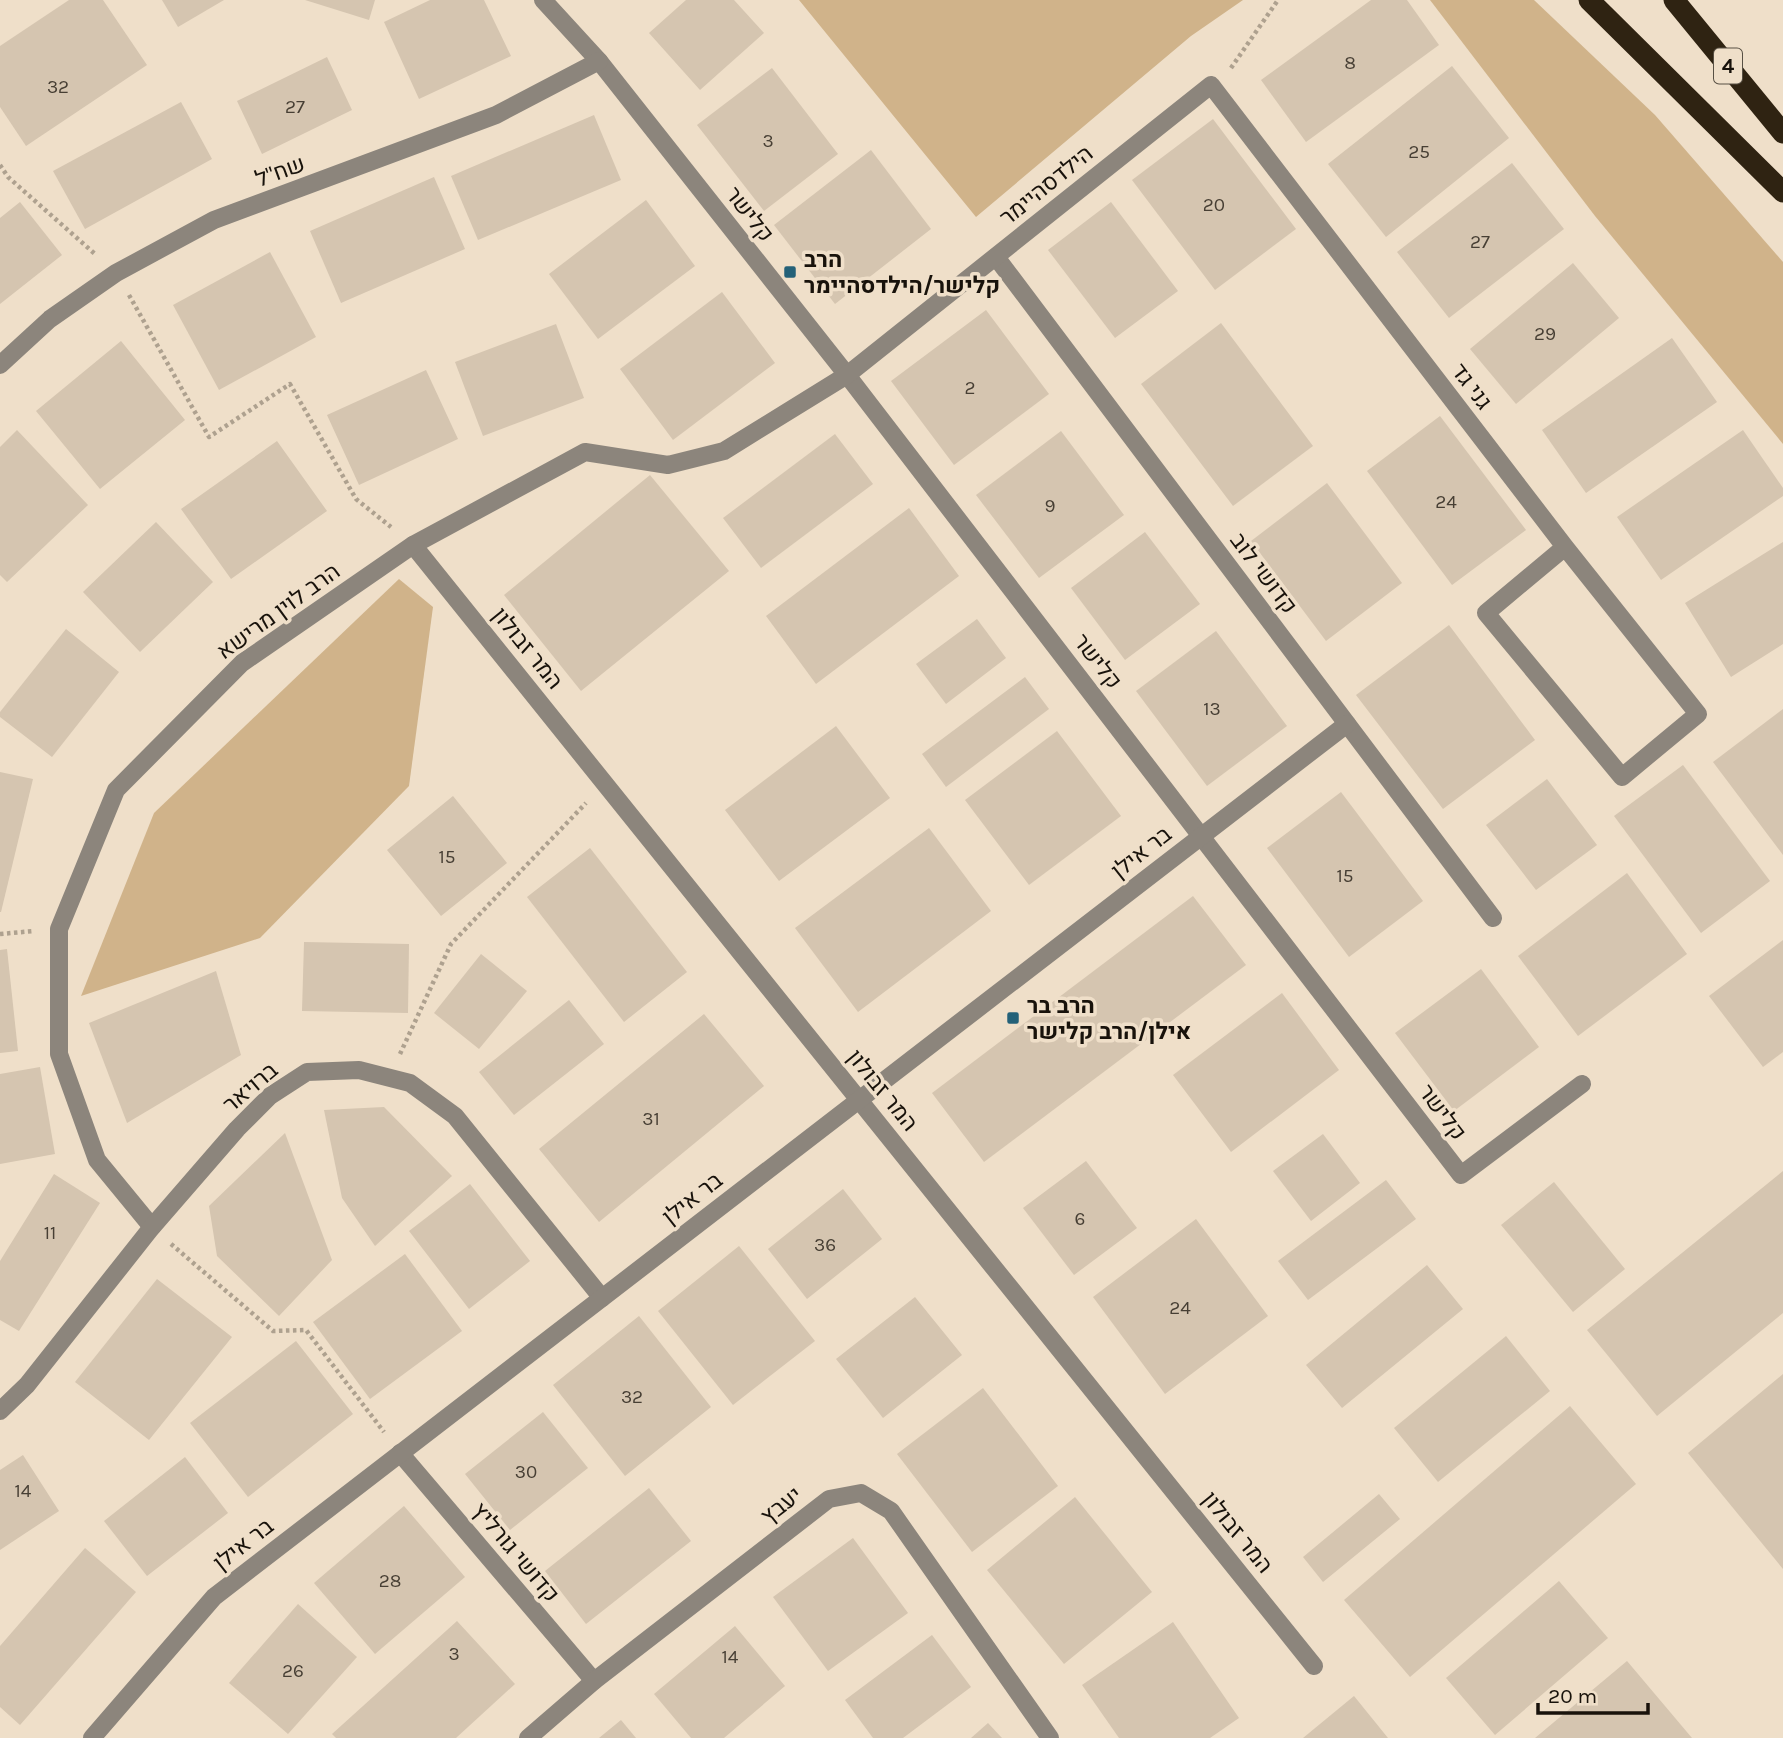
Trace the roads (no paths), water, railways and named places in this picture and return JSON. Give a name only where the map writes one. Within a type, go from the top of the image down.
[{"type":"highway","points":[[1589,0],[1783,192]]},
{"type":"highway","name":"4","points":[[1674,0],[1783,133]]},
{"type":"street","name":"קלישר","points":[[542,0],[599,61],[846,375],[1461,1175],[1582,1084]]},
{"type":"street","name":"שח\"ל","points":[[0,365],[50,319],[116,273],[214,220],[496,115],[599,61]]},
{"type":"street","name":"הילדסהיימר","points":[[846,375],[1213,89]]},
{"type":"street","name":"גני גד","points":[[1213,89],[1565,547],[1698,714],[1622,777],[1486,613],[1565,547]]},
{"type":"street","name":"קדושי לוב","points":[[996,257],[1493,918]]},
{"type":"street","name":"הרב לוין מרישא","points":[[152,1227],[97,1160],[59,1054],[59,929],[116,790],[242,663],[414,545],[585,452],[668,464],[724,451],[846,375]]},
{"type":"street","name":"המר זבולון","points":[[414,545],[1314,1666]]},
{"type":"street","name":"בר אילן","points":[[92,1738],[214,1597],[1347,724]]},
{"type":"street","name":"ברויאר","points":[[0,1411],[27,1385],[152,1227],[237,1129],[270,1096],[307,1072],[359,1070],[390,1077],[410,1083],[455,1116],[602,1298]]},
{"type":"street","name":"קדושי גורליץ","points":[[400,1453],[594,1682]]},
{"type":"street","name":"יעבץ","points":[[528,1738],[594,1682],[829,1499],[861,1493],[891,1511],[1050,1738]]},
{"type":"place","name":"הרב קלישר/הילדסהיימר","points":[[790,272]]},
{"type":"place","name":"הרב בר אילן/הרב קלישר","points":[[1013,1018]]}]
